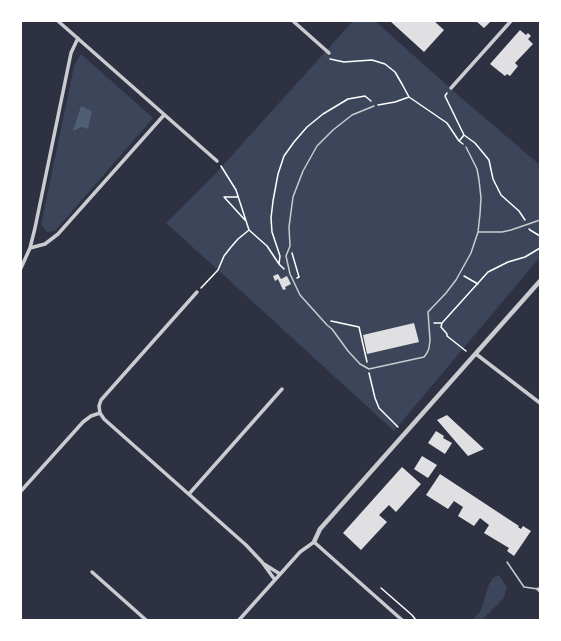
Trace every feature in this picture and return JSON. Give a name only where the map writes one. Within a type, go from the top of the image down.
[{"type":"street","points":[[58,21],[216,161]]},
{"type":"street","points":[[293,21],[329,53]]},
{"type":"street","points":[[451,88],[511,21]]},
{"type":"street","points":[[21,268],[30,248],[36,228],[71,52],[78,38]]},
{"type":"street","points":[[30,248],[45,244],[58,234],[164,115]]},
{"type":"street","points":[[239,620],[300,552],[314,542],[320,529],[540,281]]},
{"type":"street","points":[[197,292],[101,400],[99,406],[100,413],[104,419],[246,545],[262,562],[275,580]]},
{"type":"street","points":[[476,354],[540,403]]},
{"type":"street","points":[[189,494],[282,389]]},
{"type":"street","points":[[21,491],[82,422],[91,416],[100,413]]},
{"type":"street","points":[[314,542],[402,620]]},
{"type":"street","points":[[262,562],[280,574]]},
{"type":"street","points":[[92,572],[146,620]]},
{"type":"lane","points":[[374,106],[352,115],[333,130],[317,146],[303,171],[294,197],[289,227],[290,246],[286,256],[290,274],[300,295],[332,329],[348,351],[360,364],[369,369],[424,356],[430,348],[428,312],[446,293],[460,274],[471,252],[478,232],[481,198],[479,180],[477,169],[466,147]]},
{"type":"lane","points":[[478,232],[502,232],[540,220]]},
{"type":"lane","points":[[507,562],[524,587],[539,590]]},
{"type":"path","points":[[329,59],[344,62],[372,60],[385,64],[395,72],[409,97],[447,123],[459,141],[466,147]]},
{"type":"path","points":[[451,88],[445,96],[464,135],[475,143],[489,160],[493,179],[501,195],[520,211],[530,230],[540,236]]},
{"type":"path","points":[[374,106],[409,97]]},
{"type":"path","points":[[459,141],[464,135]]},
{"type":"path","points":[[216,161],[224,170],[236,190],[249,230],[266,246],[279,264],[290,274]]},
{"type":"path","points":[[238,197],[224,197],[246,222]]},
{"type":"path","points":[[197,292],[218,270],[224,256],[231,247],[249,230]]},
{"type":"path","points":[[290,246],[299,277],[293,280]]},
{"type":"path","points":[[466,351],[448,336],[448,334],[441,327],[442,323],[488,272],[508,262],[525,257],[540,248]]},
{"type":"path","points":[[460,274],[478,284]]},
{"type":"path","points":[[429,323],[442,323]]},
{"type":"path","points":[[381,588],[416,620]]},
{"type":"shaded area","points":[[353,21],[375,21],[540,165],[540,257],[394,431],[166,223],[216,173]]},
{"type":"shaded area","points":[[81,54],[153,118],[55,231],[47,232],[41,225],[74,66]]},
{"type":"shaded area","points":[[81,106],[92,111],[88,129],[82,127],[73,131]]},
{"type":"shaded area","points":[[499,575],[507,587],[504,598],[482,620],[473,620],[481,610],[489,584],[493,578]]},
{"type":"building","points":[[390,21],[434,21],[444,30],[424,52]]},
{"type":"building","points":[[476,21],[491,21],[484,28]]},
{"type":"building","points":[[520,30],[526,35],[528,33],[531,36],[528,39],[533,44],[515,63],[518,66],[510,76],[507,74],[505,76],[490,64]]},
{"type":"building","points":[[278,274],[281,279],[287,276],[291,284],[285,287],[286,289],[283,290],[278,279],[275,281],[273,276]]},
{"type":"building","points":[[414,323],[419,342],[367,354],[363,335]]},
{"type":"building","points":[[447,415],[484,449],[468,456],[437,420]]},
{"type":"building","points":[[436,431],[444,436],[443,438],[452,443],[445,454],[428,443]]},
{"type":"building","points":[[422,456],[437,465],[428,478],[414,469]]},
{"type":"building","points":[[402,467],[421,484],[396,512],[389,505],[379,515],[387,522],[361,550],[343,533]]},
{"type":"building","points":[[440,474],[519,526],[518,527],[521,529],[523,526],[531,531],[514,556],[507,551],[509,548],[484,533],[489,525],[480,518],[474,526],[458,516],[463,507],[454,501],[448,509],[426,495]]}]
